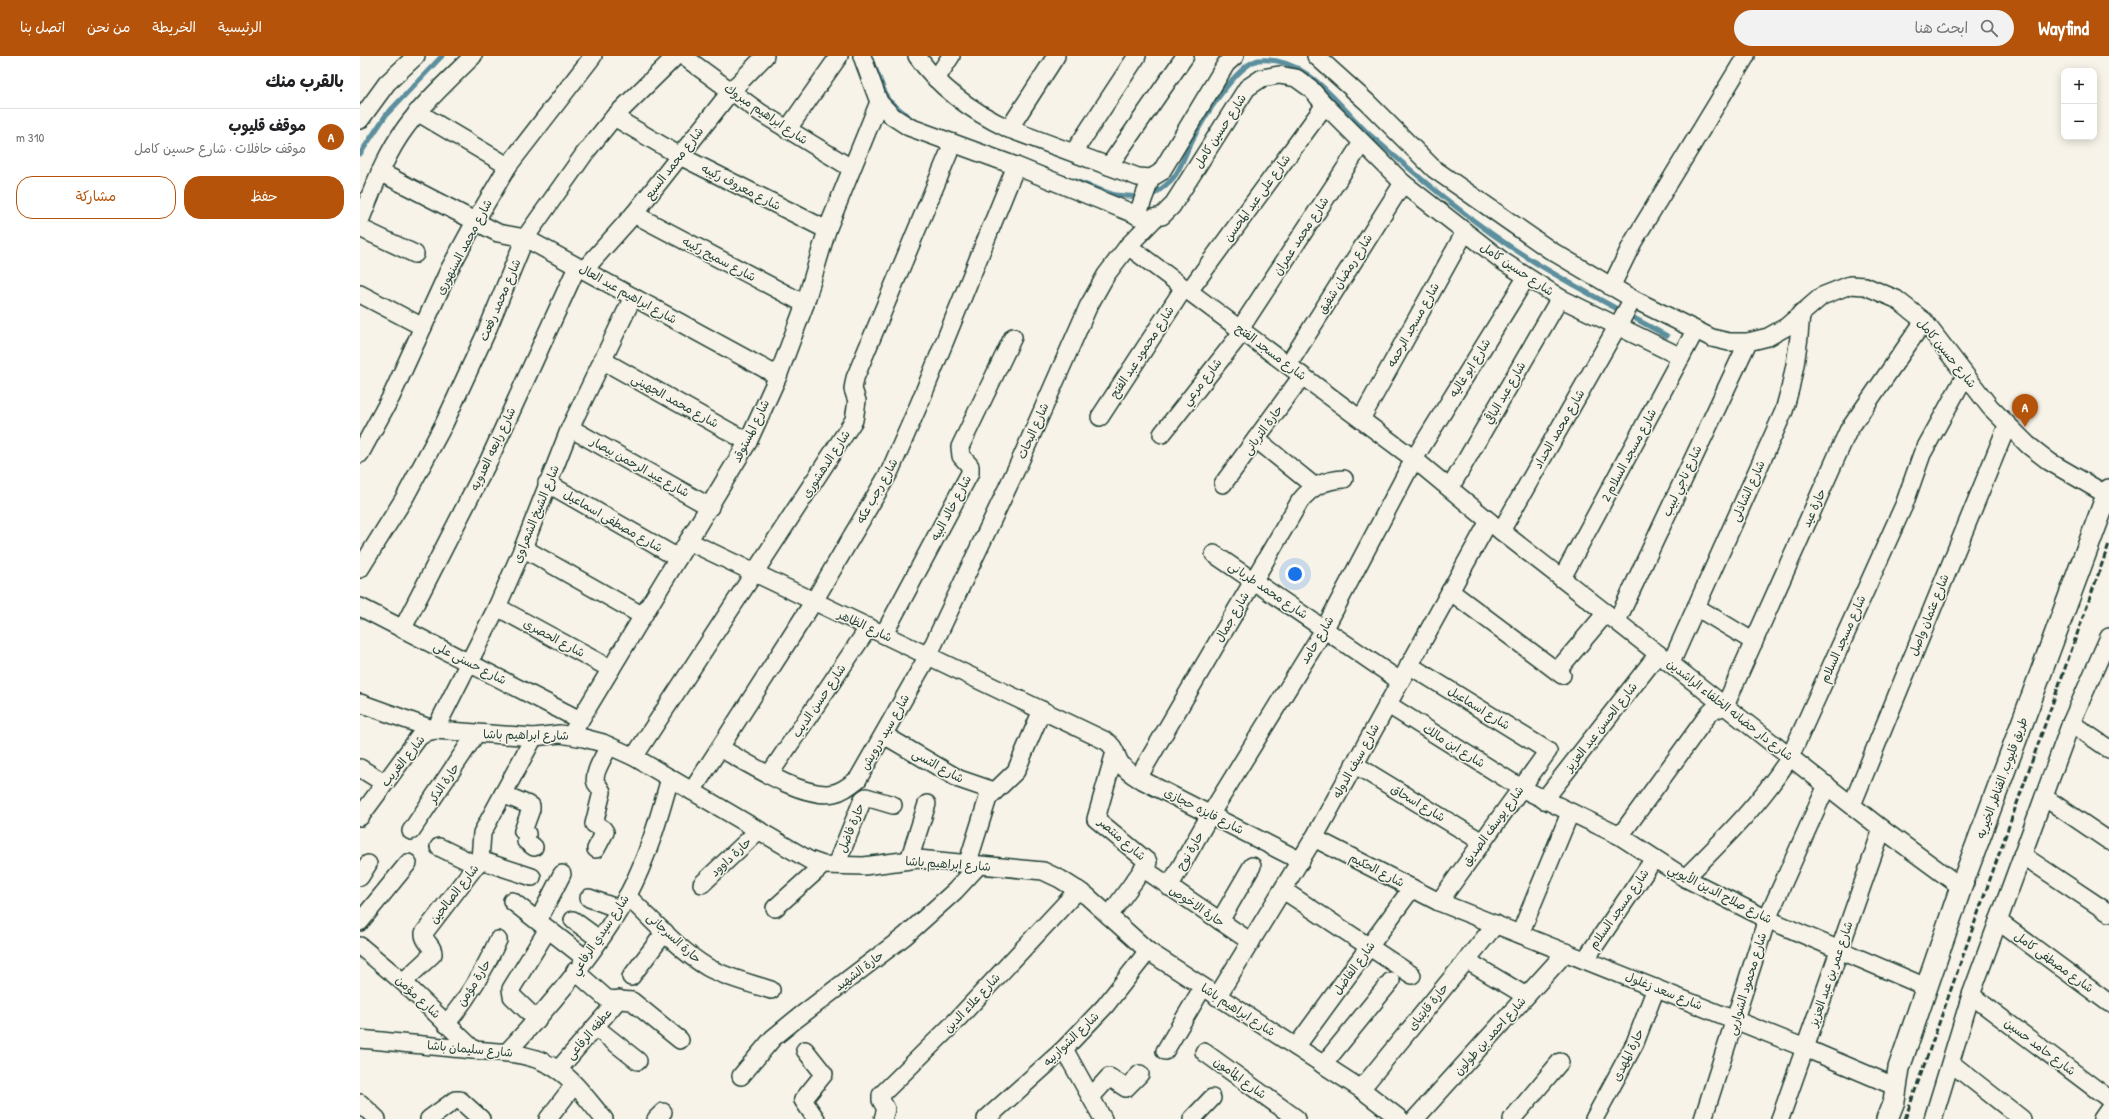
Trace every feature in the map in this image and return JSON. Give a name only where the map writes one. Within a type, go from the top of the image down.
[{"type":"main road","name":"طريق قليوب, القناطر الخيريه","points":[[1873,1119],[1893,1076],[1961,887],[2108,493]]},
{"type":"main road","name":"طريق قليوب, القناطر الخيريه","points":[[1887,1119],[1894,1101],[1893,1076]]},
{"type":"street","points":[[360,120],[387,83],[416,56]]},
{"type":"street","points":[[360,221],[380,172],[397,140],[418,112],[473,56]]},
{"type":"street","name":"شارع محمد السنهورى","points":[[360,454],[391,397],[449,270],[475,222],[508,166],[593,56]]},
{"type":"street","name":"شارع محمد رفعت","points":[[360,569],[405,497],[444,424],[486,333],[525,238],[581,158],[614,117],[676,56]]},
{"type":"street","name":"شارع ابراهيم مبروك","points":[[682,56],[787,130],[851,168]]},
{"type":"street","name":"شارع محمد السبع","points":[[580,268],[634,214],[731,91],[765,56]]},
{"type":"street","points":[[787,130],[839,56]]},
{"type":"street","points":[[862,56],[879,102],[892,116],[909,127],[1016,166],[1137,216],[1155,218]]},
{"type":"street","points":[[917,56],[936,79],[970,108],[1009,129],[1138,177],[1151,178],[1161,172],[1226,64],[1235,56]]},
{"type":"street","points":[[936,79],[951,56]]},
{"type":"street","points":[[1009,129],[1056,56]]},
{"type":"street","points":[[1074,152],[1137,56]]},
{"type":"street","points":[[1109,166],[1185,56]]},
{"type":"street","name":"شارع حسين كامل","points":[[1316,56],[1367,102],[1434,169],[1550,250],[1611,287],[1695,331],[1712,338],[1729,342],[1748,342],[1768,337],[1786,327],[1822,296],[1850,285],[1865,286],[1896,299],[1924,321],[1965,376],[2007,426],[2050,462],[2108,493]]},
{"type":"street","points":[[1611,287],[1633,242],[1746,56]]},
{"type":"street","name":"شارع حسين كامل","points":[[1155,218],[1162,216],[1172,206],[1247,88],[1262,78],[1279,75],[1296,78],[1310,88],[1362,143],[1403,183],[1526,278],[1560,298],[1618,328],[1681,357]]},
{"type":"street","name":"شارع المستوقد","points":[[571,735],[748,442],[778,376],[805,304],[828,230],[851,168],[879,102]]},
{"type":"street","name":"شارع على عبد المحسن","points":[[1187,290],[1325,105]]},
{"type":"street","points":[[418,112],[508,166]]},
{"type":"street","name":"شارع معروف ركيبه","points":[[614,117],[680,156],[828,230]]},
{"type":"street","name":"شارع الدهشورى","points":[[634,756],[854,420],[857,401],[853,389],[855,378],[953,143]]},
{"type":"street","name":"شارع محمد عمران","points":[[1241,330],[1362,143]]},
{"type":"street","name":"شارع رجب عكه","points":[[692,791],[814,601],[890,471],[920,402],[1016,166]]},
{"type":"street","name":"شارع ابراهيم عبد العال","points":[[380,172],[498,233],[525,238],[778,376]]},
{"type":"street","points":[[1137,216],[1151,178]]},
{"type":"street","name":"شارع رمضان شفيق","points":[[1288,364],[1403,183]]},
{"type":"street","name":"شارع سميح ركيبه","points":[[634,214],[805,304]]},
{"type":"street","name":"شارع البحات","points":[[928,656],[1021,459],[1088,307],[1106,275],[1128,246],[1155,218]]},
{"type":"street","points":[[360,228],[414,254]]},
{"type":"street","name":"شارع مسجد الرحمه","points":[[1361,419],[1465,232]]},
{"type":"street","name":"شارع مسجد الفتح","points":[[1128,246],[1288,364],[1450,488]]},
{"type":"street","name":"شارع رابعه العدويه","points":[[404,628],[489,460],[580,268]]},
{"type":"street","name":"شارع ابو غاليه","points":[[1414,459],[1526,278]]},
{"type":"street","name":"شارع محمود عبد الفتح","points":[[1100,417],[1187,290]]},
{"type":"street","points":[[360,294],[423,327]]},
{"type":"street","name":"شارع الشيخ الشعراوى","points":[[435,730],[468,661],[497,607],[523,548],[570,428],[633,297]]},
{"type":"street","name":"شارع عبد الباقي","points":[[1450,488],[1560,298]]},
{"type":"street","name":"شارع محمد الحداد","points":[[1495,526],[1618,328],[1633,299]]},
{"type":"street","name":"شارع الشاذلى","points":[[1664,658],[1696,607],[1784,411],[1796,366],[1801,313]]},
{"type":"street","name":"حارة عيد","points":[[1725,706],[1848,431],[1924,321]]},
{"type":"street","name":"شارع مرعي","points":[[1162,434],[1241,330]]},
{"type":"street","name":"شارع مسجد السلام 2","points":[[1562,578],[1695,331]]},
{"type":"street","name":"شارع خالد البيه","points":[[876,631],[970,474],[970,466],[961,456],[960,447],[1013,337]]},
{"type":"street","name":"شارع ناجي لبيب","points":[[1450,591],[1559,673],[1611,617],[1748,342]]},
{"type":"street","name":"شارع محمد الجهينى","points":[[602,360],[748,442]]},
{"type":"street","name":"حارة التربانى","points":[[1223,484],[1302,376]]},
{"type":"street","name":"شارع مسجد السلام","points":[[1685,878],[1745,818],[1780,773],[1790,757],[1904,505],[1922,454],[1965,376]]},
{"type":"street","name":"شارع عثمان واصل","points":[[1852,805],[2007,426]]},
{"type":"street","name":"شارع عبد الرحمن بيصار","points":[[570,428],[710,507]]},
{"type":"street","points":[[1256,439],[1314,486]]},
{"type":"street","name":"شارع حامد","points":[[1210,815],[1325,628],[1414,459]]},
{"type":"street","name":"شارع جمال","points":[[1138,778],[1300,501],[1314,486],[1329,480],[1344,479]]},
{"type":"street","name":"شارع مصطفى اسماعيل","points":[[548,483],[678,558]]},
{"type":"street","name":"شارع دار حضانه الخلفاء الراشدين","points":[[1450,488],[1495,526],[1882,829],[1961,887]]},
{"type":"street","name":"شارع سيف الدوله","points":[[1217,997],[1301,861],[1450,591],[1495,526]]},
{"type":"street","name":"شارع الظاهر","points":[[688,541],[1106,741],[1114,747],[1115,752]]},
{"type":"street","points":[[523,548],[643,616]]},
{"type":"street","name":"شارع محمد طربانى","points":[[1214,554],[1325,628],[1400,681]]},
{"type":"street","name":"شارع حسنى على","points":[[360,607],[404,628],[580,720]]},
{"type":"street","name":"شارع الحصرى","points":[[497,607],[611,668]]},
{"type":"street","points":[[1696,607],[1754,642]]},
{"type":"street","name":"شارع حسن الديب","points":[[769,775],[876,631]]},
{"type":"street","points":[[1933,1119],[1971,995],[2022,855],[2071,723],[2109,637]]},
{"type":"street","name":"شارع سيد درويش","points":[[720,748],[769,775],[806,790],[820,794],[834,793],[847,788],[858,779],[928,656]]},
{"type":"street","name":"شارع الحسن عبد العزيز","points":[[1544,800],[1664,658]]},
{"type":"street","name":"شارع اسماعيل","points":[[1409,665],[1548,751]]},
{"type":"street","name":"شارع ابراهيم باشا","points":[[360,703],[435,730],[534,737],[560,734],[571,735],[609,746],[634,756],[809,860],[830,865],[864,866],[909,860],[1043,871],[1056,876],[1078,890],[1148,951],[1361,1089],[1394,1117]]},
{"type":"street","name":"شارع ابن مالك","points":[[1387,704],[1521,788]]},
{"type":"street","points":[[1620,836],[1708,715],[1712,711],[1725,706]]},
{"type":"street","points":[[972,865],[987,800],[994,791],[1016,771],[1042,710]]},
{"type":"street","points":[[2071,723],[2109,749]]},
{"type":"street","name":"شارع الغريب","points":[[362,811],[419,736],[435,730]]},
{"type":"street","name":"حارة الدكر","points":[[411,831],[476,734]]},
{"type":"street","name":"شارع التسى","points":[[884,735],[959,779],[994,791]]},
{"type":"street","name":"شارع الصالحين","points":[[403,982],[433,954],[433,950],[424,937],[424,933],[478,863],[482,851],[480,837],[534,737]]},
{"type":"street","points":[[596,849],[604,832],[603,829],[594,824],[602,792],[595,779],[596,773],[609,746]]},
{"type":"street","name":"شارع يوسف الصديق","points":[[1439,902],[1548,751]]},
{"type":"street","name":"شارع فايزه حجازى","points":[[1115,752],[1120,763],[1128,772],[1138,778],[1301,861]]},
{"type":"street","name":"شارع منتصر","points":[[1109,916],[1148,864],[1147,861],[1096,819],[1115,752]]},
{"type":"street","name":"شارع اسحاق","points":[[1354,764],[1482,842]]},
{"type":"street","points":[[360,768],[384,783]]},
{"type":"street","name":"شارع سيدي الرفاعي","points":[[508,1051],[537,1020],[580,965],[623,902],[659,816],[670,778]]},
{"type":"street","name":"شارع محمود الشواربى","points":[[1703,1119],[1736,1020],[1767,919],[1826,785]]},
{"type":"street","name":"شارع صلاح الدين الأيوبي","points":[[1521,788],[1620,836],[1685,878],[1767,919],[1926,987]]},
{"type":"street","points":[[504,794],[529,804],[532,807],[523,831],[527,834],[526,841],[534,847]]},
{"type":"street","name":"حارة فاضل","points":[[830,865],[863,799],[866,797],[893,805]]},
{"type":"street","points":[[2044,797],[2109,841]]},
{"type":"street","points":[[909,860],[926,804]]},
{"type":"street","points":[[1520,934],[1570,813]]},
{"type":"street","name":"حارة نوح","points":[[1169,887],[1210,815]]},
{"type":"street","name":"شارع عمر بن عبد العزيز","points":[[1780,1119],[1882,829]]},
{"type":"street","name":"حارة داوود","points":[[702,884],[759,830]]},
{"type":"street","name":"شارع الحكيم","points":[[1314,838],[1439,902]]},
{"type":"street","points":[[439,848],[478,863]]},
{"type":"street","points":[[2022,855],[2109,913]]},
{"type":"street","name":"شارع مسجد السلام","points":[[1584,960],[1654,859]]},
{"type":"street","name":"شارع الصالحين","points":[[478,863],[532,877]]},
{"type":"street","points":[[360,922],[408,864]]},
{"type":"street","points":[[775,908],[830,865]]},
{"type":"street","name":"حارة الشهيد","points":[[741,1076],[773,1038],[905,936],[955,891],[972,865]]},
{"type":"street","points":[[1220,921],[1252,866]]},
{"type":"street","name":"حارة الاخوص","points":[[1144,869],[1251,942]]},
{"type":"street","points":[[537,1020],[512,996],[511,989],[543,925],[562,874]]},
{"type":"street","name":"شارع الفاضل","points":[[1296,1047],[1412,888]]},
{"type":"street","name":"شارع علاء الدين","points":[[882,1119],[886,1109],[881,1100],[881,1095],[952,1025],[1078,890]]},
{"type":"street","points":[[1283,890],[1412,975]]},
{"type":"street","points":[[589,898],[623,902]]},
{"type":"street","points":[[512,901],[543,925],[580,965],[607,999],[632,1001],[680,1040]]},
{"type":"street","name":"حارة السرجانى","points":[[623,902],[665,932],[690,956],[709,968],[771,990]]},
{"type":"street","name":"شارع سعد زغلول","points":[[1439,902],[1805,1048],[1893,1076]]},
{"type":"street","points":[[573,920],[599,938]]},
{"type":"street","name":"شارع مصطفى كامل","points":[[1998,921],[2109,1003]]},
{"type":"street","name":"حارة قايتباى","points":[[1361,1089],[1496,924]]},
{"type":"street","points":[[631,977],[665,932]]},
{"type":"street","name":"حارة مؤمن","points":[[446,1024],[477,981],[498,940]]},
{"type":"street","name":"شارع مؤمن","points":[[360,946],[403,982],[474,1050]]},
{"type":"street","name":"شارع الشواربيه","points":[[986,1119],[1064,1049],[1105,1006],[1148,951]]},
{"type":"street","name":"شارع احمد بن طولون","points":[[1415,1119],[1566,952]]},
{"type":"street","points":[[1466,960],[1526,996]]},
{"type":"street","points":[[1323,1065],[1391,981]]},
{"type":"street","points":[[1165,1051],[1203,987]]},
{"type":"street","name":"حارة المهدى","points":[[1594,1119],[1629,1056],[1656,988]]},
{"type":"street","name":"شارع حامد حسين","points":[[1971,995],[2109,1099]]},
{"type":"street","name":"عطفه الرفاعى","points":[[558,1070],[620,999]]},
{"type":"street","points":[[595,1027],[638,1062]]},
{"type":"street","name":"شارع سليمان باشا","points":[[360,1039],[474,1050],[508,1051],[530,1056],[558,1070],[574,1085],[604,1119]]},
{"type":"street","points":[[1064,1049],[1103,1119]]},
{"type":"street","points":[[805,1050],[824,1074],[803,1100],[816,1119]]},
{"type":"street","name":"شارع المأمون","points":[[1204,1052],[1296,1119]]},
{"type":"street","points":[[1512,1119],[1560,1062]]},
{"type":"street","points":[[1951,1063],[2022,1119]]},
{"type":"street","points":[[1091,1097],[1109,1077],[1126,1088],[1140,1074]]},
{"type":"street","points":[[548,1119],[574,1085]]},
{"type":"street","points":[[1192,1119],[1212,1098]]},
{"type":"street","points":[[429,1119],[455,1100],[460,1100],[481,1119]]},
{"type":"street","points":[[360,1103],[377,1119]]},
{"type":"street","points":[[2102,1119],[2109,1109]]},
{"type":"waterway","points":[[360,154],[386,115],[442,56]]},
{"type":"waterway","points":[[1150,197],[1172,180],[1179,169],[1196,133],[1211,109],[1239,73],[1258,60],[1276,61],[1292,66],[1307,74],[1320,84],[1368,133],[1470,218],[1513,249],[1552,273],[1667,336]]},
{"type":"waterway","points":[[876,70],[888,100],[914,121]]},
{"type":"waterway","points":[[1073,180],[1115,195],[1141,197]]},
{"type":"railway","points":[[1905,1119],[2109,544]]},
{"type":"place","name":"موقف قليوب","points":[[2025,427]]}]
